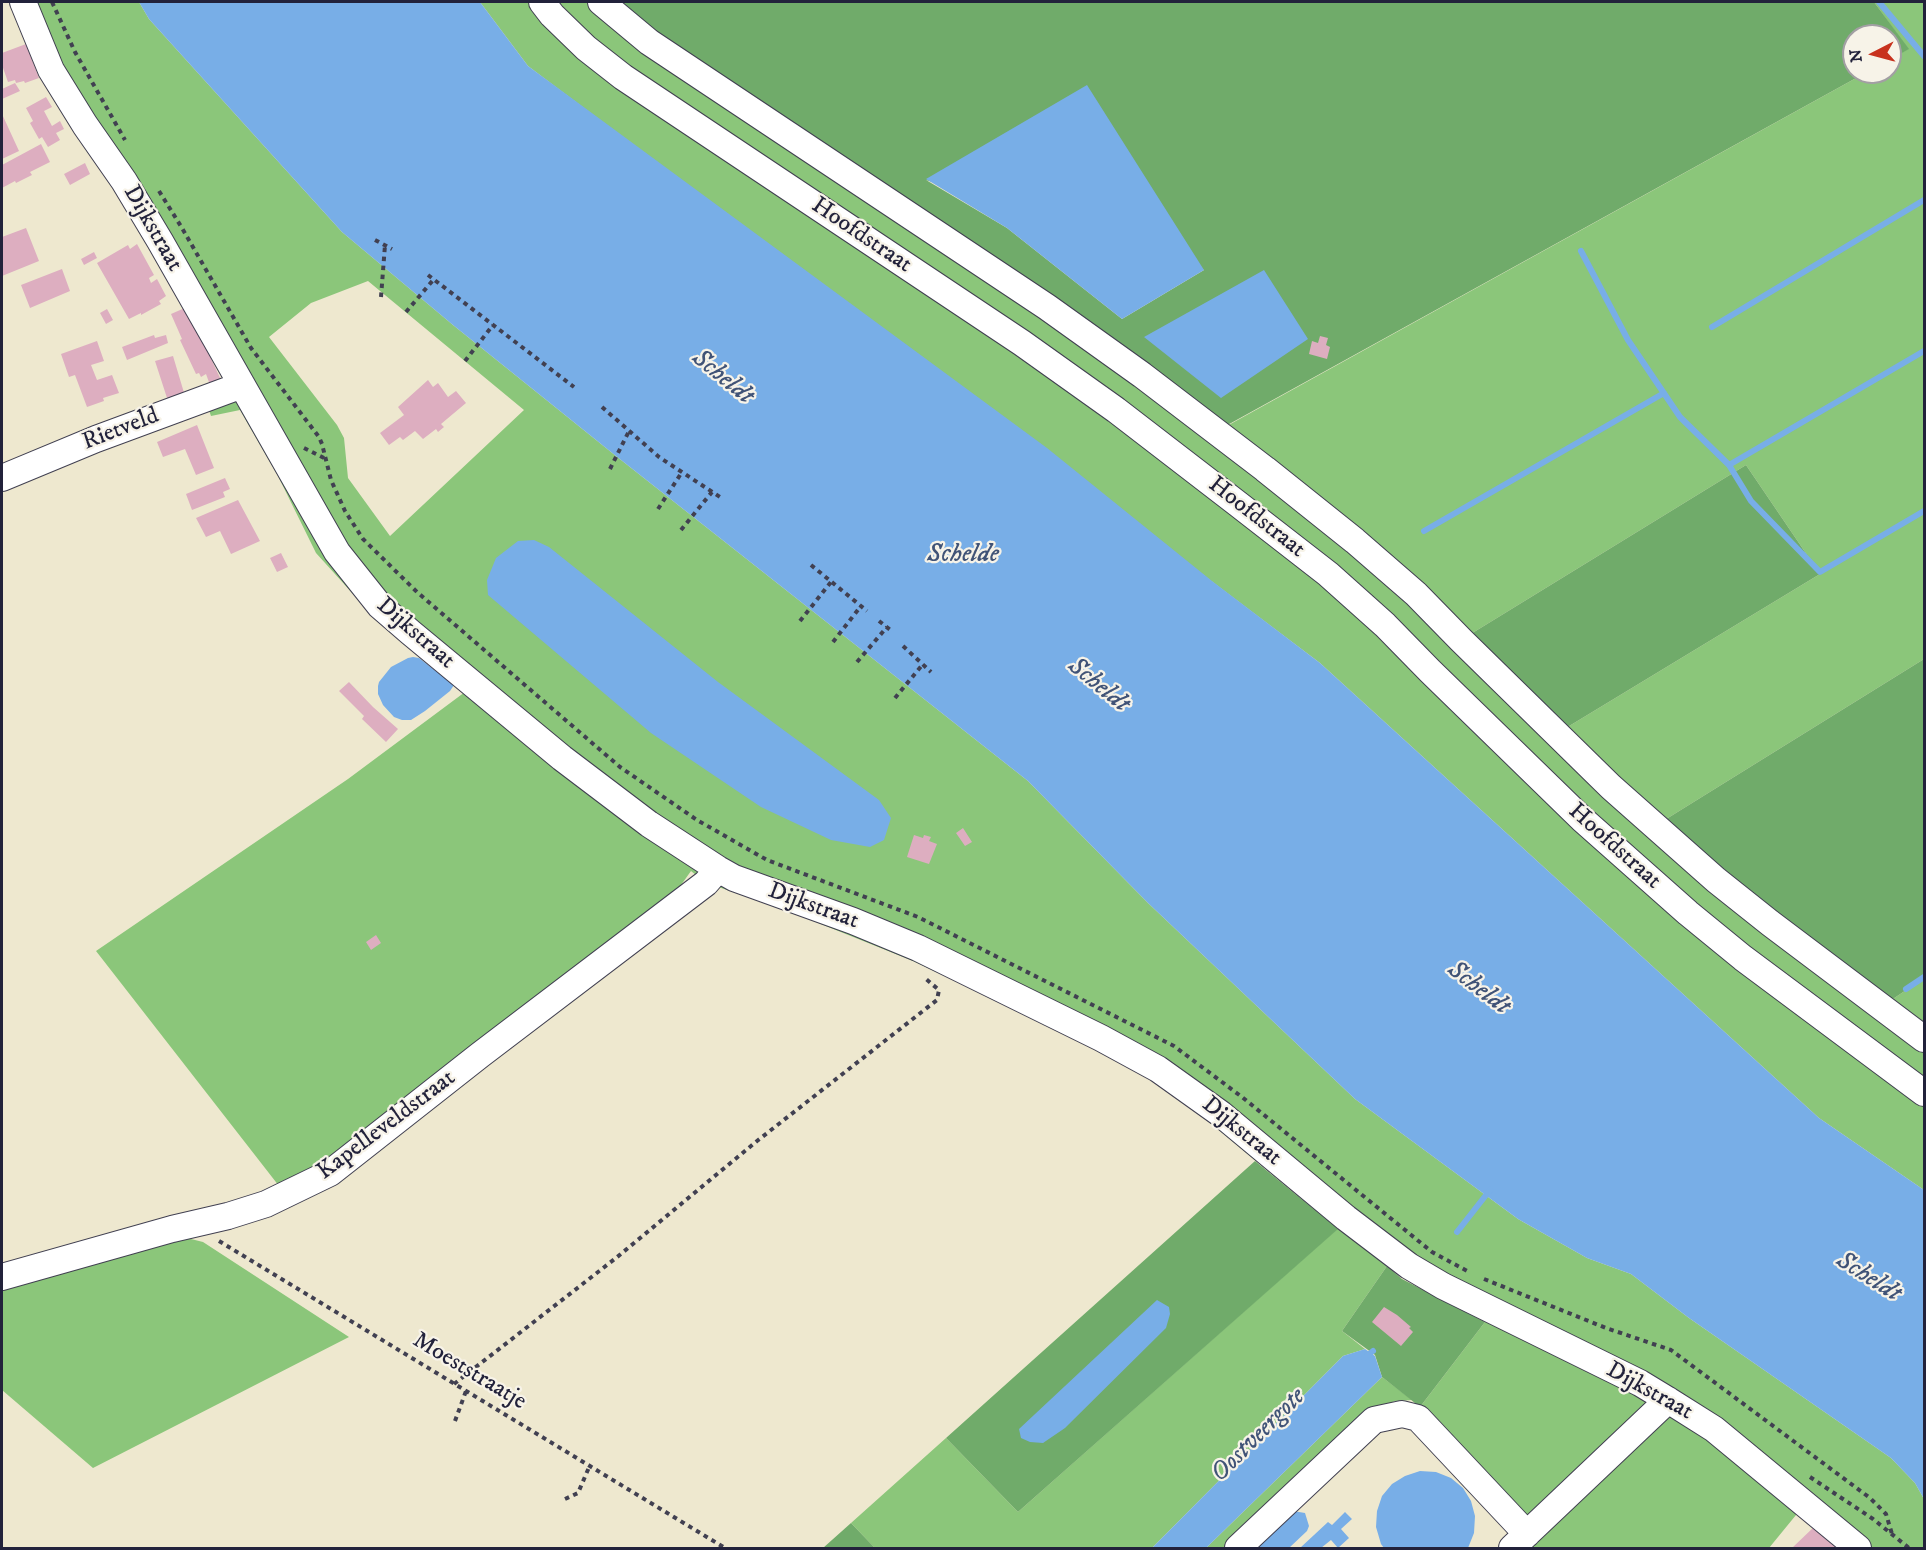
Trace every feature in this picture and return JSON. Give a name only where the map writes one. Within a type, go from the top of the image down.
[{"type":"street","name":"Dijkstraat","points":[[23,2],[51,70],[130,191],[336,552],[380,606],[562,758],[649,824],[718,869],[734,878],[853,921],[918,948],[1101,1038],[1158,1069],[1221,1114],[1346,1218],[1409,1266],[1443,1286],[1640,1383],[1668,1400],[1714,1429],[1858,1548]]},
{"type":"street","name":"Hoofdstraat","points":[[542,2],[586,48],[624,77],[1022,343],[1116,410],[1328,574],[1385,625],[1582,819],[1688,913],[1743,958],[1924,1093]]},
{"type":"street","points":[[601,2],[649,42],[1047,307],[1142,375],[1265,469],[1355,541],[1416,594],[1611,787],[1716,880],[1924,1039]]},
{"type":"street","name":"Rietveld","points":[[2,478],[96,439],[242,385]]},
{"type":"street","name":"Kapelleveldstraat","points":[[2,1277],[266,1204],[330,1173],[480,1055],[706,883],[718,869]]},
{"type":"street","points":[[1238,1548],[1374,1420],[1402,1414],[1418,1418],[1519,1541],[1668,1400]]},
{"type":"path","points":[[52,2],[75,52],[126,142]]},
{"type":"path","points":[[158,190],[183,228],[251,348],[318,436],[331,480],[345,511],[363,539],[417,592],[620,767],[697,820],[767,860],[918,917],[1174,1046],[1242,1096],[1432,1252],[1479,1277],[1606,1328],[1671,1350],[1870,1498],[1886,1514],[1893,1534],[1909,1548]]},
{"type":"path","points":[[375,240],[392,249]]},
{"type":"path","points":[[381,297],[385,245]]},
{"type":"path","points":[[428,275],[574,387]]},
{"type":"path","points":[[406,312],[434,279]]},
{"type":"path","points":[[465,361],[493,324]]},
{"type":"path","points":[[602,407],[659,457],[720,497]]},
{"type":"path","points":[[610,469],[629,431]]},
{"type":"path","points":[[658,509],[682,472]]},
{"type":"path","points":[[681,530],[712,492]]},
{"type":"path","points":[[811,565],[867,611]]},
{"type":"path","points":[[800,621],[831,582]]},
{"type":"path","points":[[833,642],[861,606]]},
{"type":"path","points":[[879,621],[893,632]]},
{"type":"path","points":[[857,662],[887,627]]},
{"type":"path","points":[[903,646],[930,672]]},
{"type":"path","points":[[896,698],[923,664]]},
{"type":"path","points":[[454,1384],[937,1000],[939,990],[928,980],[917,975]]},
{"type":"path","name":"Moeststraatje","points":[[197,1224],[224,1245],[725,1548]]},
{"type":"path","points":[[454,1421],[465,1391]]},
{"type":"path","points":[[565,1499],[578,1493],[590,1465]]},
{"type":"green space","points":[[28,2],[139,2],[149,19],[342,232],[616,456],[1028,781],[1148,903],[1355,1099],[1518,1219],[1587,1258],[1631,1274],[1689,1318],[1891,1458],[1915,1483],[1924,1499],[1924,1548],[1858,1548],[1805,1504],[1769,1548],[1512,1548],[1516,1510],[1420,1407],[1485,1322],[1437,1298],[1387,1266],[1342,1331],[1365,1349],[1343,1356],[1152,1548],[875,1548],[851,1523],[946,1438],[1018,1512],[1337,1229],[1213,1125],[1157,1082],[1098,1048],[913,961],[776,906],[706,883],[691,871],[676,892],[328,1160],[279,1186],[96,951],[348,779],[465,692],[372,615],[316,553],[278,476],[240,410],[211,416],[207,404],[233,398],[246,402],[73,99]],"holes":[[[368,281],[524,410],[390,536],[348,478],[344,438],[337,425],[269,337],[311,303]]]},
{"type":"green space","points":[[480,2],[589,2],[1138,382],[1350,550],[1924,1050],[1924,1190],[1819,1118],[1320,663],[528,66]]},
{"type":"green space","points":[[612,2],[1874,2],[1890,24],[1842,24],[1842,84],[1845,84],[1222,428]],"holes":[[[926,180],[1204,270],[1122,319],[1007,228]]]},
{"type":"green space","points":[[1874,2],[1924,2],[1924,659],[1655,826],[1556,734],[1820,574],[1746,465],[1461,640],[1216,432],[1845,84],[1902,84],[1902,53],[1908,49],[1902,41],[1902,24],[1890,24]]},
{"type":"green space","points":[[1902,40],[1909,49],[1902,53]]},
{"type":"green space","points":[[1746,465],[1820,574],[1556,734],[1461,640]]},
{"type":"green space","points":[[1924,659],[1924,978],[1881,1007],[1655,826]]},
{"type":"green space","points":[[1924,978],[1924,1039],[1881,1007]]},
{"type":"green space","points":[[1255,1161],[1338,1229],[1018,1512],[946,1438]]},
{"type":"green space","points":[[179,1236],[203,1242],[349,1337],[93,1468],[2,1390],[2,1289]]},
{"type":"green space","points":[[1387,1266],[1402,1279],[1485,1322],[1420,1407],[1382,1377],[1375,1355],[1342,1331]]},
{"type":"green space","points":[[1382,1377],[1412,1400],[1395,1401],[1380,1407],[1228,1548],[1206,1548]]},
{"type":"green space","points":[[851,1523],[875,1548],[823,1548]]},
{"type":"water","points":[[139,2],[480,2],[528,66],[1047,448],[1212,581],[1320,663],[1819,1118],[1924,1190],[1924,1499],[1915,1483],[1891,1458],[1689,1318],[1631,1274],[1587,1258],[1518,1219],[1355,1099],[1148,903],[1028,781],[616,456],[342,232],[149,19]]},
{"type":"water","points":[[1087,85],[1204,270],[1122,319],[1007,228],[926,179]]},
{"type":"water","points":[[1264,270],[1308,339],[1221,398],[1144,337]]},
{"type":"water","points":[[534,540],[549,547],[718,682],[879,800],[891,818],[884,840],[870,847],[831,840],[761,807],[651,733],[488,595],[487,580],[496,558],[518,541]]},
{"type":"water","points":[[413,657],[419,658],[441,675],[453,680],[454,685],[425,711],[411,720],[402,720],[394,717],[383,705],[378,694],[378,686],[391,667]]},
{"type":"water","points":[[1157,1300],[1169,1307],[1170,1314],[1166,1328],[1065,1428],[1043,1443],[1030,1442],[1021,1438],[1019,1429]]},
{"type":"water","points":[[1365,1349],[1375,1356],[1382,1377],[1206,1548],[1152,1548],[1343,1356]]},
{"type":"water","points":[[1420,1471],[1436,1472],[1451,1478],[1463,1488],[1471,1501],[1475,1516],[1474,1533],[1468,1548],[1384,1548],[1381,1544],[1376,1527],[1377,1511],[1382,1496],[1392,1484]]},
{"type":"water","points":[[1293,1511],[1305,1513],[1309,1526],[1307,1531],[1289,1548],[1251,1548]]},
{"type":"water","points":[[1345,1512],[1352,1519],[1341,1529],[1349,1538],[1338,1548],[1331,1540],[1321,1548],[1300,1548],[1328,1522],[1332,1525]]},
{"type":"building","points":[[26,44],[39,78],[25,83],[24,81],[16,83],[15,80],[8,82],[2,65],[2,53]]},
{"type":"building","points":[[15,83],[20,91],[2,99],[2,89]]},
{"type":"building","points":[[46,97],[52,107],[44,111],[52,126],[60,121],[64,129],[56,133],[60,140],[48,147],[42,137],[39,139],[30,123],[33,121],[26,108]]},
{"type":"building","points":[[2,114],[19,151],[2,159]]},
{"type":"building","points":[[41,144],[50,162],[30,172],[32,175],[2,188],[2,165]]},
{"type":"building","points":[[85,163],[90,174],[70,185],[64,174]]},
{"type":"building","points":[[26,228],[39,261],[2,276],[2,237]]},
{"type":"building","points":[[137,244],[154,275],[149,278],[151,283],[157,279],[166,296],[159,301],[161,304],[129,319],[97,263],[128,245],[130,249]]},
{"type":"building","points":[[94,252],[97,258],[84,265],[81,259]]},
{"type":"building","points":[[62,269],[70,291],[30,308],[21,285]]},
{"type":"building","points":[[187,307],[221,380],[210,385],[206,374],[201,377],[199,373],[196,374],[171,314]]},
{"type":"building","points":[[107,309],[113,320],[106,324],[100,313]]},
{"type":"building","points":[[154,335],[155,338],[166,335],[168,343],[127,360],[122,347]]},
{"type":"building","points":[[1320,336],[1328,338],[1326,345],[1330,347],[1327,359],[1309,354],[1312,341],[1318,343]]},
{"type":"building","points":[[97,341],[104,361],[91,365],[97,380],[112,375],[119,393],[103,398],[104,401],[87,407],[75,375],[69,377],[61,354]]},
{"type":"building","points":[[173,356],[185,396],[168,401],[155,361]]},
{"type":"building","points":[[428,380],[433,387],[438,383],[448,397],[456,391],[466,403],[441,424],[444,427],[438,432],[436,429],[423,439],[415,431],[403,440],[400,437],[389,445],[380,433],[404,415],[398,407]]},
{"type":"building","points":[[197,425],[214,468],[196,475],[185,449],[163,457],[157,442]]},
{"type":"building","points":[[225,478],[230,489],[223,492],[225,497],[192,510],[186,494]]},
{"type":"building","points":[[238,500],[260,541],[231,554],[220,531],[206,537],[196,518]]},
{"type":"building","points":[[281,553],[288,567],[277,572],[270,558]]},
{"type":"building","points":[[349,682],[398,729],[386,742],[362,719],[364,716],[339,691]]},
{"type":"building","points":[[963,828],[972,842],[965,846],[956,833]]},
{"type":"building","points":[[914,835],[923,838],[924,835],[931,837],[929,841],[937,844],[929,864],[907,857]]},
{"type":"building","points":[[376,935],[381,943],[371,950],[366,942]]},
{"type":"building","points":[[1384,1307],[1411,1327],[1409,1328],[1413,1332],[1401,1346],[1372,1322]]},
{"type":"building","points":[[1815,1526],[1840,1548],[1792,1548]]},
{"type":"waterway","points":[[1879,2],[1924,56]]},
{"type":"waterway","points":[[1712,327],[1924,200]]},
{"type":"waterway","points":[[1581,251],[1628,340],[1680,417],[1729,465]]},
{"type":"waterway","points":[[1924,351],[1729,465],[1751,501],[1820,572],[1924,511]]},
{"type":"waterway","points":[[1424,531],[1664,393]]},
{"type":"waterway","points":[[1906,989],[1924,977]]},
{"type":"waterway","name":"Oostveergote","points":[[1457,1232],[1490,1190]]},
{"type":"waterway","name":"Oostveergote","points":[[1364,1358],[1373,1351]]},
{"type":"water label","name":"Scheldt","points":[[722,378]]},
{"type":"water label","name":"Schelde","points":[[963,556]]},
{"type":"water label","name":"Scheldt","points":[[1098,686]]},
{"type":"water label","name":"Scheldt","points":[[1478,989]]},
{"type":"water label","name":"Scheldt","points":[[1868,1278]]}]
